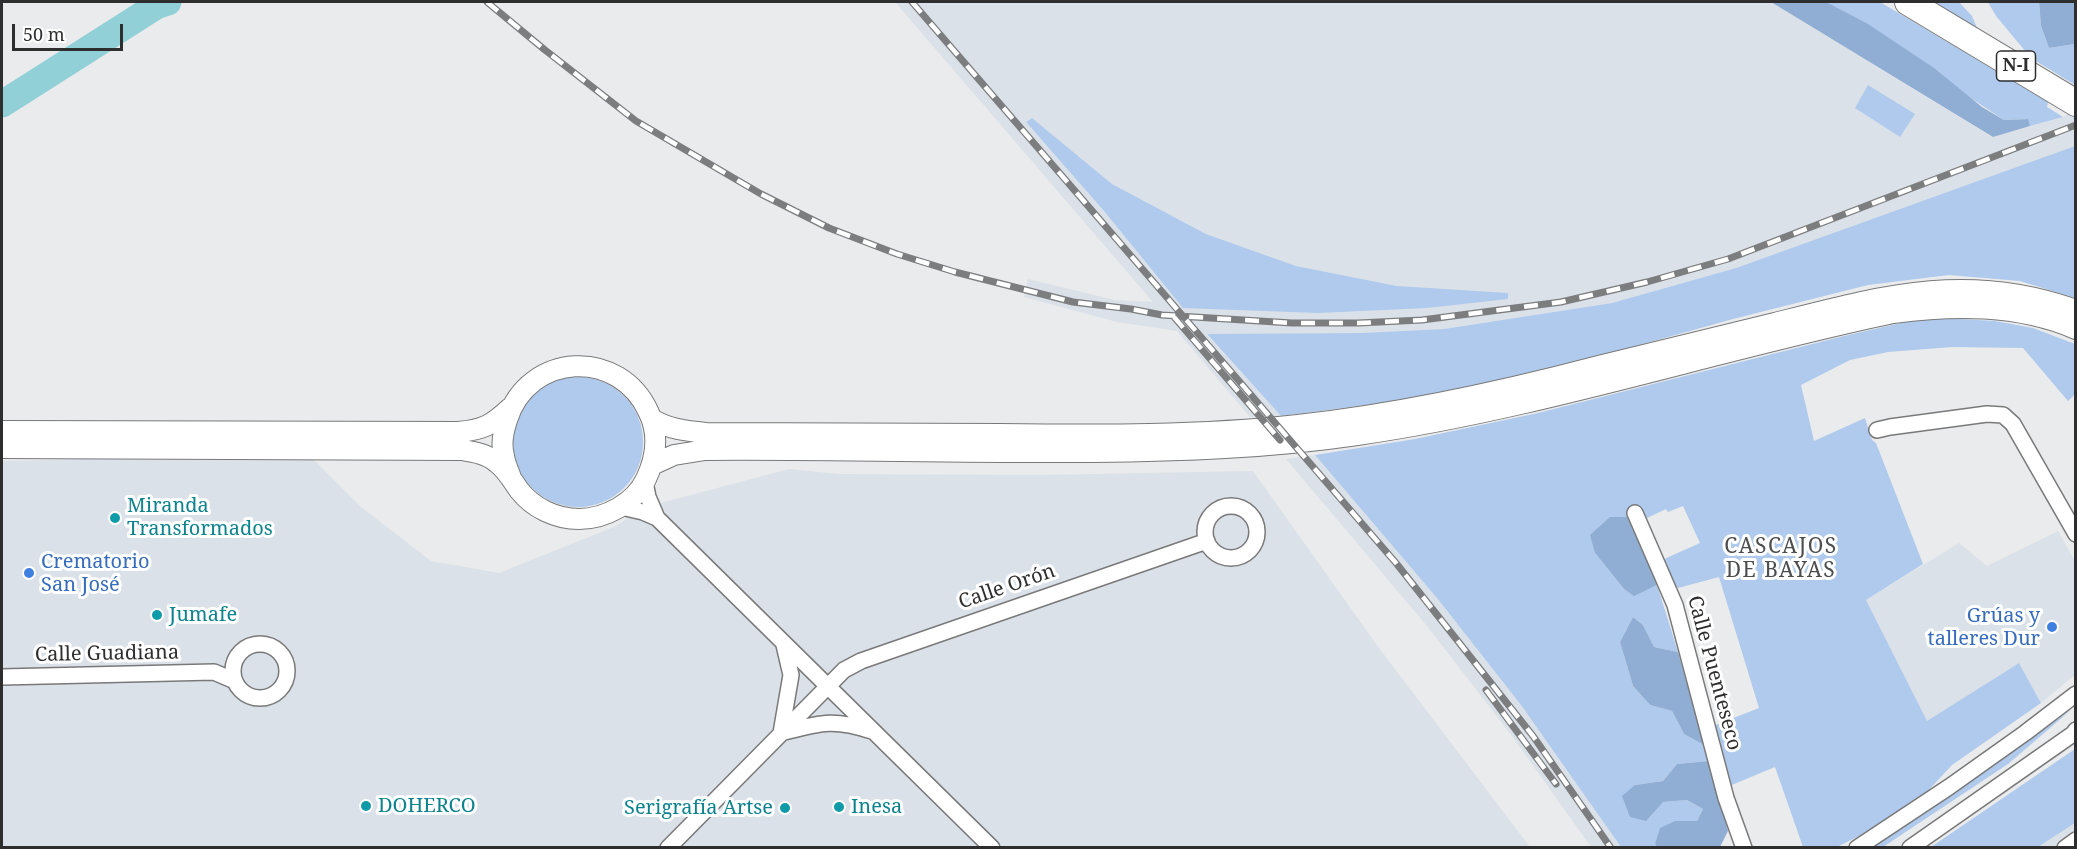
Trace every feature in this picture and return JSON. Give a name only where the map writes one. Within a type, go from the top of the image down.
[{"type":"highway","name":"N-I","points":[[1908,2],[2072,101]]},
{"type":"street","points":[[652,419],[660,424],[683,430],[706,433],[1105,435],[1249,429],[1383,414],[1434,404],[1560,376],[1856,302],[1921,291],[1987,290],[2030,296],[2076,310]]},
{"type":"street","points":[[2,448],[462,450],[490,458],[498,463],[531,502],[545,511],[577,519],[606,514],[621,507],[632,497],[649,474],[674,455],[705,450],[1162,451],[1294,442],[1357,435],[1452,419],[1893,313],[1938,308],[1994,308],[2042,317],[2076,329]]},
{"type":"street","points":[[2,430],[458,432],[486,427],[496,422],[523,390],[540,376],[561,368],[584,366],[611,373],[625,381],[637,393],[652,419],[655,434],[649,474],[652,509],[657,518],[992,848]]},
{"type":"street","points":[[510,408],[503,439],[504,455],[511,478]]},
{"type":"street","points":[[1877,430],[1987,414],[2003,415],[2013,424],[2076,534]]},
{"type":"street","points":[[621,507],[657,518]]},
{"type":"street","name":"Calle Puenteseco","points":[[1635,513],[1675,605],[1726,798],[1744,848]]},
{"type":"street","name":"Calle Orón","points":[[669,848],[844,670],[861,661],[1207,541]]},
{"type":"street","points":[[783,642],[791,675],[781,733],[819,723],[837,722],[873,731]]},
{"type":"street","points":[[261,644],[270,646],[282,656],[287,672],[285,681],[273,695],[255,698],[246,695],[235,681],[233,667],[246,648],[261,644]]},
{"type":"street","name":"Calle Guadiana","points":[[214,672],[236,660]]},
{"type":"street","name":"Calle Guadiana","points":[[2,677],[214,672],[235,681]]},
{"type":"street","points":[[1857,848],[1949,787],[2076,694]]},
{"type":"street","points":[[1910,848],[2075,733]]},
{"type":"street","points":[[2065,848],[2076,840]]},
{"type":"shaded area","points":[[895,2],[1771,2],[1992,137],[2063,117],[2075,110],[2075,146],[1736,268],[1612,303],[1444,329],[1361,333],[1207,335],[1281,416],[1250,417],[1177,331],[1117,322],[1024,297],[1028,279],[1115,300],[1153,302]],"holes":[[[1032,118],[1112,184],[1206,234],[1296,266],[1397,286],[1177,301],[1104,211],[1026,122]]]},
{"type":"shaded area","points":[[1771,2],[1826,2],[1868,24],[1934,68],[1982,107],[2004,120],[2028,119],[2030,126],[1993,137]]},
{"type":"shaded area","points":[[1826,2],[1880,2],[2048,102],[2047,107],[2063,117],[2030,126],[2027,119],[2004,120]]},
{"type":"shaded area","points":[[1933,2],[1959,2],[1972,16],[1977,28]]},
{"type":"shaded area","points":[[1988,2],[2039,2],[2041,26],[2049,48],[2075,44],[2075,85],[2031,58],[1996,16]]},
{"type":"shaded area","points":[[2039,2],[2075,2],[2075,44],[2049,48],[2041,26]]},
{"type":"shaded area","points":[[1868,85],[1915,114],[1900,137],[1855,108]]},
{"type":"shaded area","points":[[1032,118],[1112,184],[1206,234],[1296,266],[1397,286],[1508,293],[1508,299],[1427,308],[1318,313],[1183,308],[1104,211],[1026,122]]},
{"type":"shaded area","points":[[2075,146],[2075,298],[2020,281],[1949,275],[1868,285],[1503,379],[1397,401],[1281,416],[1207,334],[1361,333],[1444,329],[1612,303],[1736,268]]},
{"type":"shaded area","points":[[1944,318],[1995,321],[2033,328],[2075,344],[2075,394],[2068,401],[2023,348],[1952,347],[1888,352],[1850,360],[1801,385],[1814,441],[1865,418],[1872,440],[1876,443],[1923,564],[1866,600],[1927,721],[2019,663],[2041,703],[1952,765],[1924,795],[1873,829],[1837,847],[1803,847],[1775,767],[1727,787],[1713,726],[1759,708],[1719,577],[1678,588],[1672,584],[1662,560],[1700,543],[1683,506],[1668,512],[1666,509],[1645,519],[1595,553],[1624,589],[1634,595],[1657,585],[1678,652],[1654,647],[1643,625],[1633,617],[1620,642],[1633,686],[1650,705],[1672,711],[1684,734],[1704,745],[1709,761],[1677,764],[1663,781],[1635,785],[1663,802],[1687,800],[1703,809],[1697,821],[1675,821],[1655,844],[1657,847],[1621,847],[1521,705],[1437,598],[1315,455],[1415,439],[1538,413],[1844,336],[1905,322]]},
{"type":"shaded area","points":[[578,377],[603,382],[624,396],[638,417],[643,442],[638,467],[624,488],[603,502],[578,507],[553,502],[532,488],[518,467],[513,442],[518,417],[532,396],[553,382]]},
{"type":"shaded area","points":[[307,453],[361,507],[431,561],[499,573],[614,527],[646,507],[789,469],[838,474],[1038,475],[1253,471],[1379,648],[1530,847],[2,847],[2,461]]},
{"type":"shaded area","points":[[1315,455],[1437,598],[1521,705],[1621,847],[1591,847],[1512,736],[1427,626],[1286,459]]},
{"type":"shaded area","points":[[1610,517],[1629,517],[1657,585],[1634,596],[1624,589],[1595,553],[1590,535]]},
{"type":"shaded area","points":[[2058,531],[2075,561],[2075,675],[2041,703],[2019,663],[1927,722],[1866,600],[1959,543],[1987,566]]},
{"type":"shaded area","points":[[1633,617],[1643,625],[1654,647],[1678,652],[1704,745],[1684,734],[1672,711],[1650,705],[1633,686],[1620,642]]},
{"type":"shaded area","points":[[2071,710],[2008,764],[1883,847],[1868,848],[1973,779]]},
{"type":"shaded area","points":[[2075,749],[2075,823],[2038,847],[1931,847]]},
{"type":"shaded area","points":[[1709,761],[1728,831],[1720,847],[1657,847],[1655,844],[1660,828],[1675,821],[1697,821],[1703,809],[1687,800],[1663,802],[1646,821],[1630,817],[1622,796],[1635,785],[1663,781],[1677,764]]},
{"type":"shaded area","points":[[2075,823],[2075,847],[2038,847]]},
{"type":"waterway","points":[[2,104],[156,6],[168,2]]},
{"type":"railway","points":[[487,2],[636,121],[761,194],[829,228],[897,254],[955,272],[1073,302],[1162,315],[1292,323],[1358,323],[1422,320],[1561,302],[1647,282],[1728,259],[2076,125]]},
{"type":"railway","points":[[912,2],[1396,563],[1533,736],[1611,848]]},
{"type":"railway","points":[[1174,317],[1280,440]]},
{"type":"railway","points":[[1486,690],[1556,784]]},
{"type":"place","name":"Miranda Transformados","points":[[115,518]]},
{"type":"place","name":"Crematorio San José","points":[[29,573]]},
{"type":"place","name":"Jumafe","points":[[157,615]]},
{"type":"place","name":"Grúas y talleres Dur","points":[[2052,627]]},
{"type":"place","name":"DOHERCO","points":[[366,806]]},
{"type":"place","name":"Inesa","points":[[839,807]]},
{"type":"place","name":"Serigrafía Artse","points":[[785,808]]},
{"type":"district","name":"CASCAJOS DE BAYAS","points":[[1781,559]]}]
